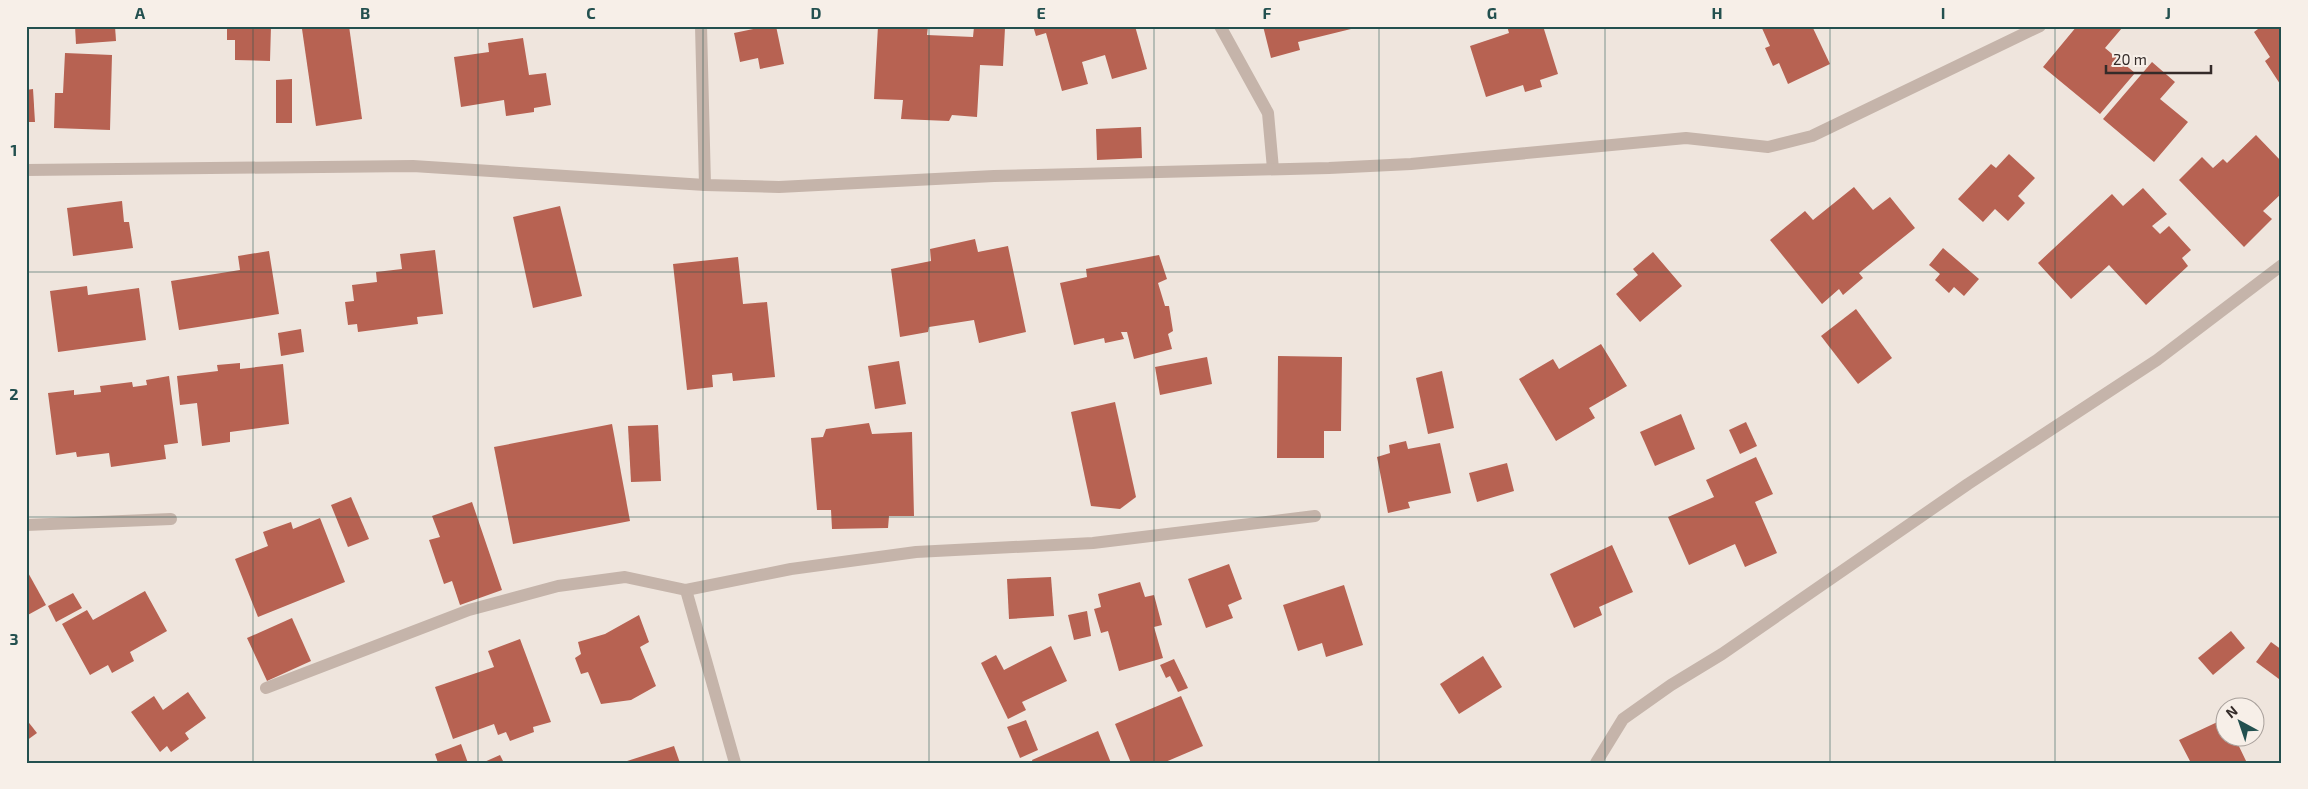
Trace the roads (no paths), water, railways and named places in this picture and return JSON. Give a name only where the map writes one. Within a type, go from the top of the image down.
[{"type":"street","points":[[701,26],[705,185]]},
{"type":"street","points":[[1220,26],[1268,113],[1273,169]]},
{"type":"street","points":[[26,170],[413,166],[705,185],[779,187],[994,176],[1329,168],[1411,164],[1686,138],[1768,147],[1812,136],[2040,26]]},
{"type":"street","points":[[1596,763],[1623,719],[1671,685],[1722,654],[1968,484],[2157,360],[2282,265]]},
{"type":"street","points":[[266,688],[469,610],[558,586],[625,578],[686,590],[791,569],[916,552],[1093,543],[1315,516]]},
{"type":"street","points":[[26,525],[171,519]]},
{"type":"street","points":[[686,590],[735,763]]}]
